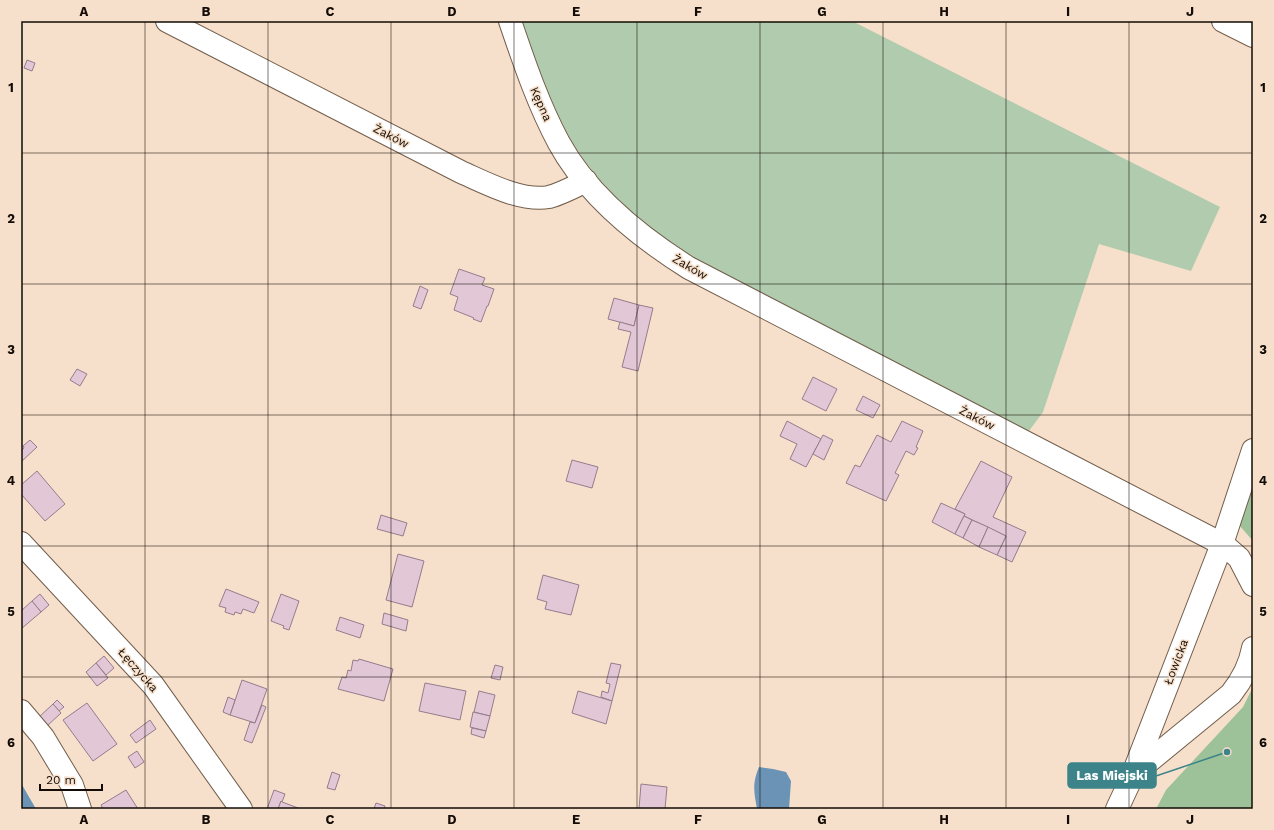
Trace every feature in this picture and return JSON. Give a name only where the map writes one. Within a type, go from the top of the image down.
[{"type":"street","name":"Żaków","points":[[167,21],[461,172],[505,190],[531,198],[540,198],[561,193],[586,181],[625,222],[649,242],[689,268],[1222,544]]},
{"type":"street","name":"Kępna","points":[[510,21],[546,117],[559,143],[586,181]]},
{"type":"street","points":[[1223,21],[1253,36]]},
{"type":"street","name":"Łowicka","points":[[1117,809],[1131,779],[1222,544],[1253,450]]},
{"type":"street","name":"Łęczycka","points":[[21,543],[153,685],[241,809]]},
{"type":"street","points":[[1222,544],[1239,558],[1253,585]]},
{"type":"street","name":"Łowicka","points":[[1131,779],[1142,767],[1231,694],[1242,680],[1253,648]]},
{"type":"street","points":[[21,711],[43,737],[72,786],[80,809]]},
{"type":"green space","points":[[522,21],[852,21],[1220,207],[1191,271],[1099,244],[1043,412],[1029,431],[752,291],[676,248],[648,227],[635,216],[602,182],[583,158],[566,132],[548,94]]},
{"type":"green space","points":[[1253,484],[1253,541],[1239,525]]},
{"type":"green space","points":[[1253,687],[1253,809],[1156,809],[1166,790],[1243,707]]},
{"type":"water","points":[[759,767],[786,772],[791,781],[789,809],[757,809],[754,788],[755,778]]},
{"type":"water","points":[[21,783],[36,809],[21,809]]},
{"type":"building","points":[[27,60],[35,63],[32,71],[24,68]]},
{"type":"building","points":[[459,269],[485,278],[482,285],[494,289],[481,322],[454,310],[458,297],[450,294]]},
{"type":"building","points":[[420,286],[428,290],[421,309],[413,306]]},
{"type":"building","points":[[614,298],[639,305],[634,326],[608,319]]},
{"type":"building","points":[[639,305],[653,308],[638,371],[622,367],[631,332],[618,329],[620,322],[634,326]]},
{"type":"building","points":[[77,369],[87,374],[80,386],[70,380]]},
{"type":"building","points":[[813,377],[837,389],[826,411],[802,399]]},
{"type":"building","points":[[863,396],[880,405],[873,418],[856,410]]},
{"type":"building","points":[[787,421],[821,439],[806,467],[790,459],[797,444],[780,436]]},
{"type":"building","points":[[902,421],[923,431],[916,447],[918,448],[914,455],[906,451],[895,473],[899,475],[886,501],[846,483],[855,465],[860,467],[877,435],[891,442]]},
{"type":"building","points":[[823,435],[833,440],[824,460],[813,454]]},
{"type":"building","points":[[30,440],[37,447],[21,462],[21,451],[24,448],[23,446]]},
{"type":"building","points":[[572,460],[598,467],[592,488],[566,481]]},
{"type":"building","points":[[981,461],[1012,477],[993,517],[1026,532],[1012,562],[997,555],[1006,536],[964,516],[965,514],[955,509]]},
{"type":"building","points":[[37,471],[65,504],[45,521],[21,494],[21,485]]},
{"type":"building","points":[[941,503],[965,514],[955,534],[932,522]]},
{"type":"building","points":[[381,515],[407,523],[403,536],[377,529]]},
{"type":"building","points":[[964,516],[972,520],[963,538],[955,534]]},
{"type":"building","points":[[972,520],[988,527],[979,547],[963,538]]},
{"type":"building","points":[[988,527],[1006,536],[997,555],[979,547]]},
{"type":"building","points":[[398,554],[424,561],[412,607],[386,600]]},
{"type":"building","points":[[543,575],[579,585],[571,615],[545,609],[547,602],[537,599]]},
{"type":"building","points":[[226,589],[259,602],[254,613],[243,609],[241,614],[235,612],[234,615],[225,612],[226,608],[219,606]]},
{"type":"building","points":[[40,594],[49,605],[41,612],[32,601]]},
{"type":"building","points":[[281,594],[299,601],[289,630],[283,628],[284,626],[271,621]]},
{"type":"building","points":[[32,601],[41,612],[21,629],[21,611]]},
{"type":"building","points":[[384,613],[408,620],[406,631],[382,624]]},
{"type":"building","points":[[340,617],[364,625],[360,638],[336,630]]},
{"type":"building","points":[[104,656],[114,668],[106,675],[96,663]]},
{"type":"building","points":[[359,659],[393,669],[384,701],[338,689],[342,677],[346,678],[348,670],[351,671],[353,660],[358,661]]},
{"type":"building","points":[[96,663],[108,678],[97,686],[86,672]]},
{"type":"building","points":[[611,663],[621,665],[612,701],[601,697],[602,691],[608,693],[610,684],[606,683]]},
{"type":"building","points":[[495,665],[503,667],[500,680],[491,678]]},
{"type":"building","points":[[242,680],[267,689],[255,723],[230,715]]},
{"type":"building","points":[[425,683],[466,691],[460,720],[419,711]]},
{"type":"building","points":[[479,691],[495,695],[490,716],[474,712]]},
{"type":"building","points":[[578,691],[612,701],[606,724],[572,713]]},
{"type":"building","points":[[228,697],[235,700],[230,715],[223,712]]},
{"type":"building","points":[[57,700],[64,707],[59,711],[53,704]]},
{"type":"building","points":[[87,703],[117,744],[93,761],[63,720]]},
{"type":"building","points":[[53,704],[61,713],[47,726],[38,718]]},
{"type":"building","points":[[262,705],[266,707],[252,743],[244,740],[250,722],[255,723]]},
{"type":"building","points":[[473,712],[490,716],[486,731],[470,727]]},
{"type":"building","points":[[150,720],[156,729],[136,743],[130,735]]},
{"type":"building","points":[[472,728],[486,731],[484,738],[471,734]]},
{"type":"building","points":[[137,751],[144,762],[135,768],[128,757]]},
{"type":"building","points":[[332,772],[340,775],[335,790],[327,788]]},
{"type":"building","points":[[641,784],[667,787],[665,809],[639,809]]},
{"type":"building","points":[[126,790],[138,809],[103,809],[101,805]]},
{"type":"building","points":[[274,790],[285,794],[278,809],[267,809]]},
{"type":"building","points":[[281,801],[282,802],[301,809],[278,809]]},
{"type":"building","points":[[376,803],[385,806],[384,809],[374,809]]},
{"type":"place","name":"Las Miejski","points":[[1227,752]]}]
